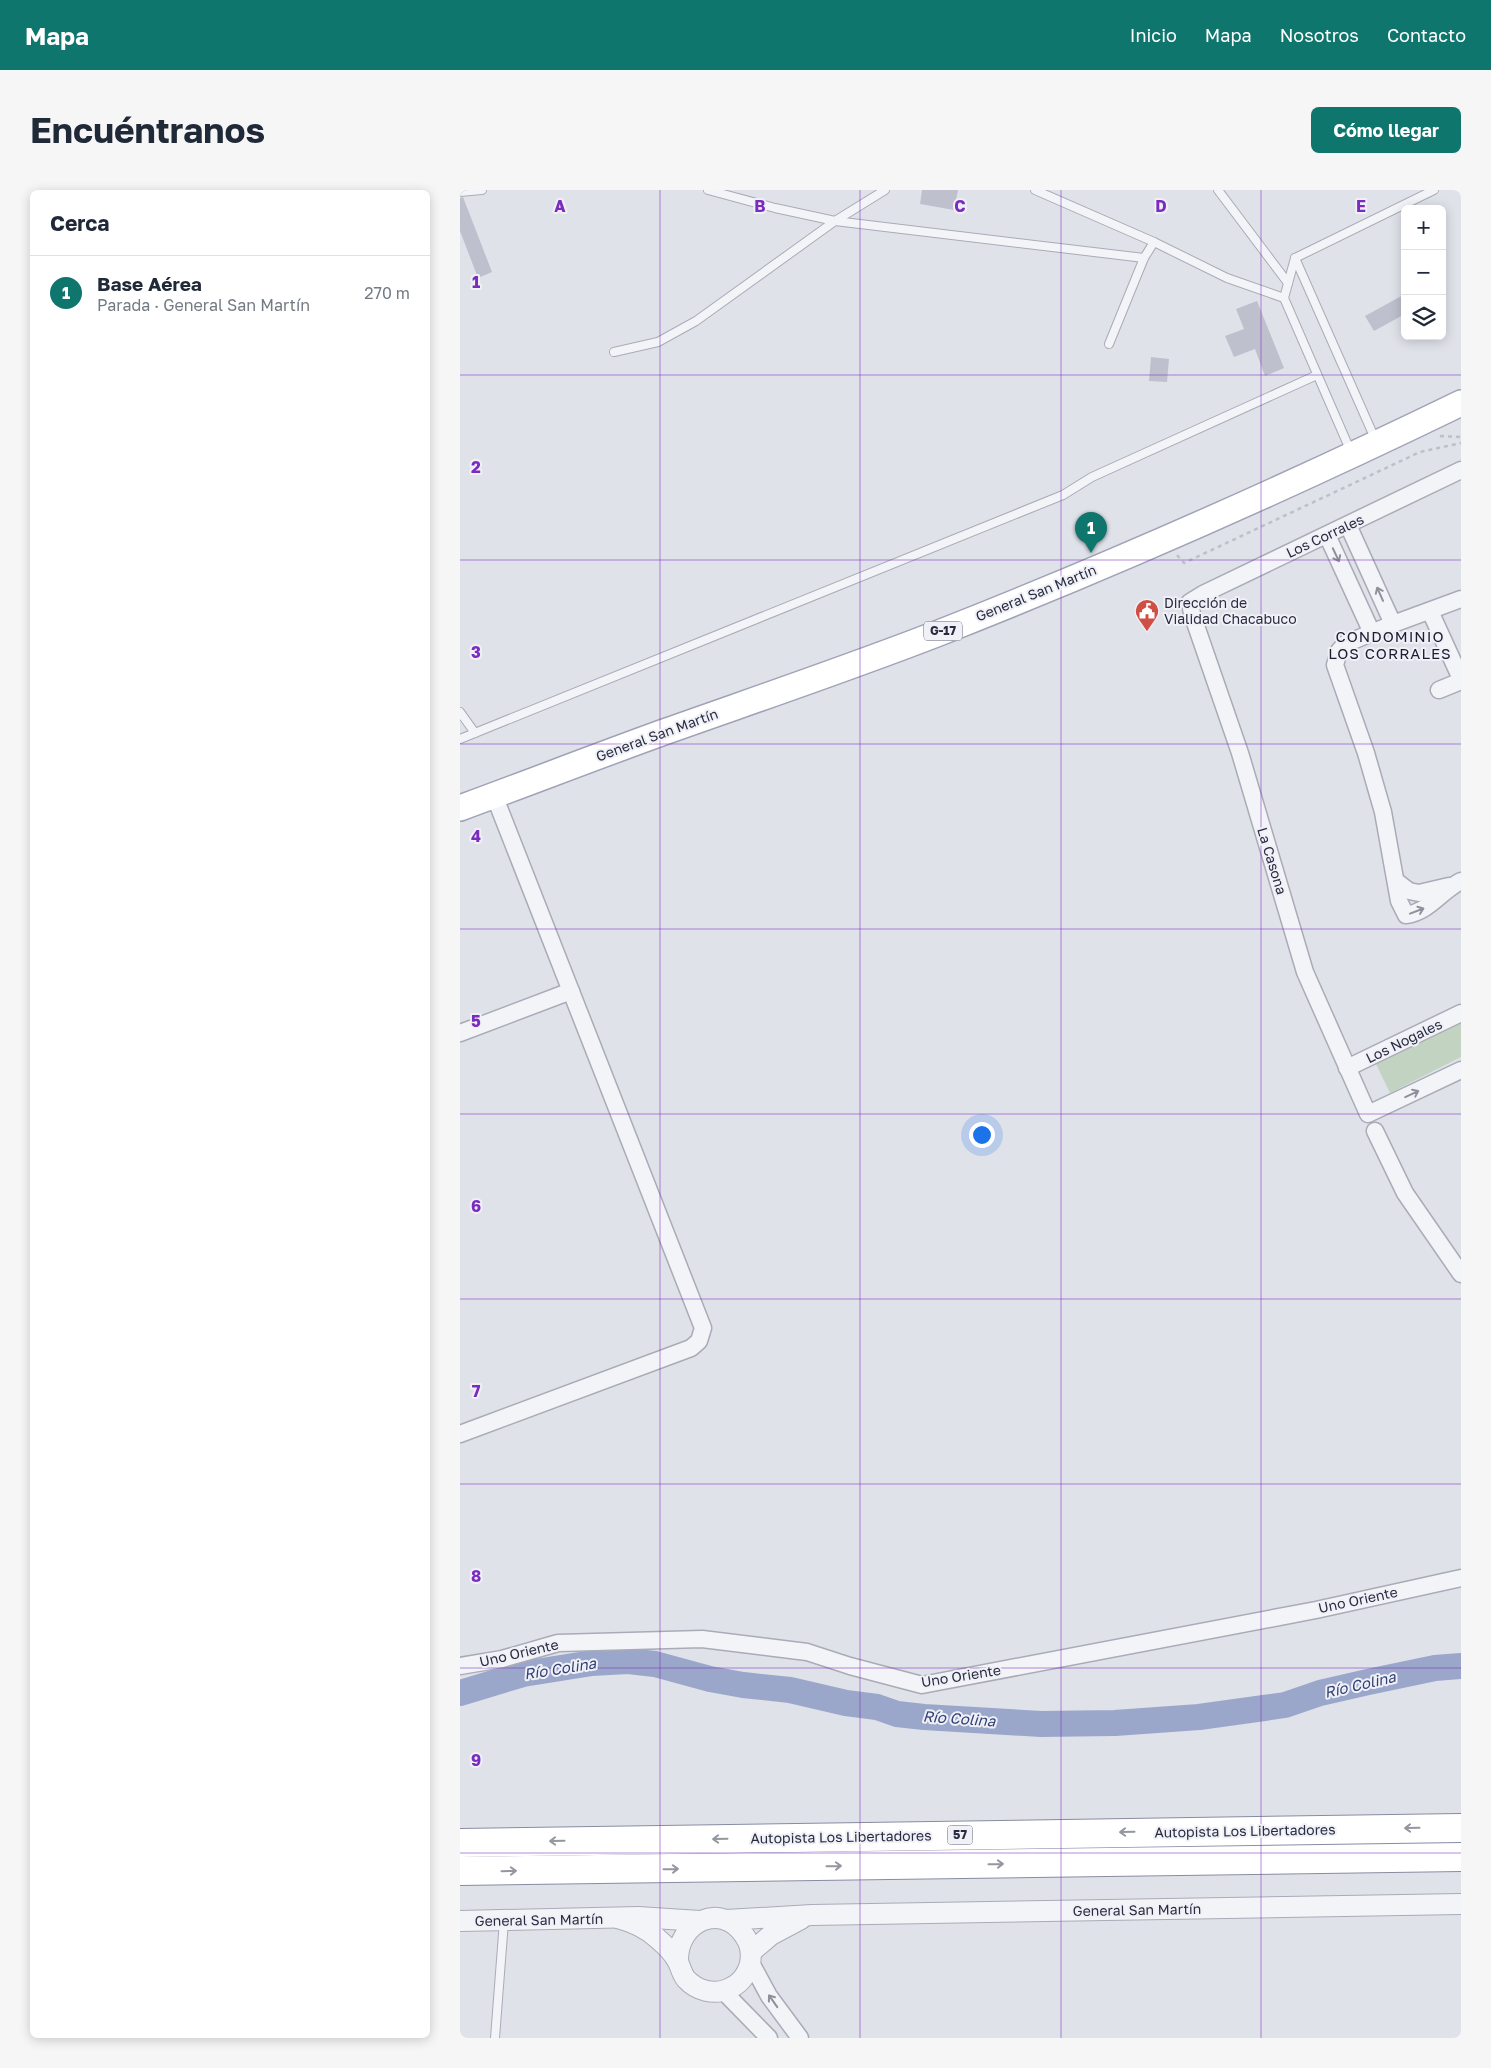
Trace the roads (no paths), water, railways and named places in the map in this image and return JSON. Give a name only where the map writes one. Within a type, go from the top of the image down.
[{"type":"highway","name":"Autopista Los Libertadores","points":[[460,1843],[1461,1828]]},
{"type":"highway","name":"Autopista Los Libertadores","points":[[460,1872],[1461,1857]]},
{"type":"main road","name":"General San Martín","points":[[460,808],[884,654],[1016,602],[1165,539],[1352,456],[1461,403]]},
{"type":"street","name":"Los Corrales","points":[[1190,602],[1461,470]]},
{"type":"street","points":[[1348,526],[1393,624]]},
{"type":"street","points":[[1327,535],[1372,633]]},
{"type":"street","points":[[1459,882],[1416,914],[1406,915],[1400,901],[1382,812],[1366,753],[1336,665],[1339,651],[1345,644],[1461,599]]},
{"type":"street","name":"La Casona","points":[[1190,602],[1192,614],[1240,753],[1306,972],[1368,1114],[1461,1070]]},
{"type":"street","points":[[1430,611],[1461,680],[1439,690]]},
{"type":"street","points":[[460,1434],[691,1348],[699,1341],[702,1332],[702,1323],[494,795]]},
{"type":"street","points":[[1396,880],[1409,891],[1419,892],[1435,890],[1459,882]]},
{"type":"street","points":[[460,1033],[571,991]]},
{"type":"street","name":"Los Nogales","points":[[1347,1068],[1461,1013]]},
{"type":"street","points":[[1375,1131],[1405,1193],[1461,1274]]},
{"type":"street","name":"Uno Oriente","points":[[460,1666],[502,1659],[558,1643],[702,1639],[807,1652],[850,1666],[922,1685],[1316,1610],[1461,1578]]},
{"type":"street","name":"General San Martín","points":[[726,1920],[812,1915],[1461,1904]]},
{"type":"street","name":"General San Martín","points":[[750,1956],[784,1927],[812,1915]]},
{"type":"street","name":"General San Martín","points":[[460,1921],[650,1917],[700,1921]]},
{"type":"street","name":"General San Martín","points":[[618,1918],[648,1930],[666,1946],[678,1961]]},
{"type":"street","points":[[750,1956],[744,1977],[731,1988],[713,1992],[694,1986],[681,1971],[678,1961],[678,1951],[684,1933],[700,1921],[708,1919],[726,1920],[740,1929],[745,1936],[750,1956],[769,1996],[800,2038]]},
{"type":"street","points":[[723,1991],[769,2038]]},
{"type":"lane","points":[[460,192],[482,190]]},
{"type":"lane","points":[[708,190],[775,208],[836,221],[1144,258]]},
{"type":"lane","points":[[614,352],[658,342],[696,321],[836,221],[886,190]]},
{"type":"lane","points":[[1035,190],[1154,242],[1227,278],[1284,298]]},
{"type":"lane","points":[[1218,190],[1288,283]]},
{"type":"lane","points":[[1352,456],[1284,298],[1295,258],[1434,190]]},
{"type":"lane","points":[[1109,344],[1144,258],[1154,242]]},
{"type":"lane","points":[[1295,258],[1377,444]]},
{"type":"lane","points":[[460,739],[1063,495],[1092,477],[1317,375]]},
{"type":"lane","points":[[460,712],[475,733]]},
{"type":"lane","points":[[494,2038],[504,1921]]},
{"type":"waterway","name":"Río Colina","points":[[460,1693],[523,1674],[592,1663],[628,1661],[655,1664],[710,1679],[790,1690],[846,1703],[877,1707],[897,1714],[1041,1724],[1115,1723],[1199,1717],[1285,1705],[1320,1693],[1368,1682],[1435,1668],[1461,1666]]},
{"type":"place","name":"Base Aérea","points":[[1091,553]]},
{"type":"place","name":"Dirección de Vialidad Chacabuco","points":[[1147,632]]},
{"type":"district","name":"CONDOMINIO LOS CORRALES","points":[[1390,646]]}]
